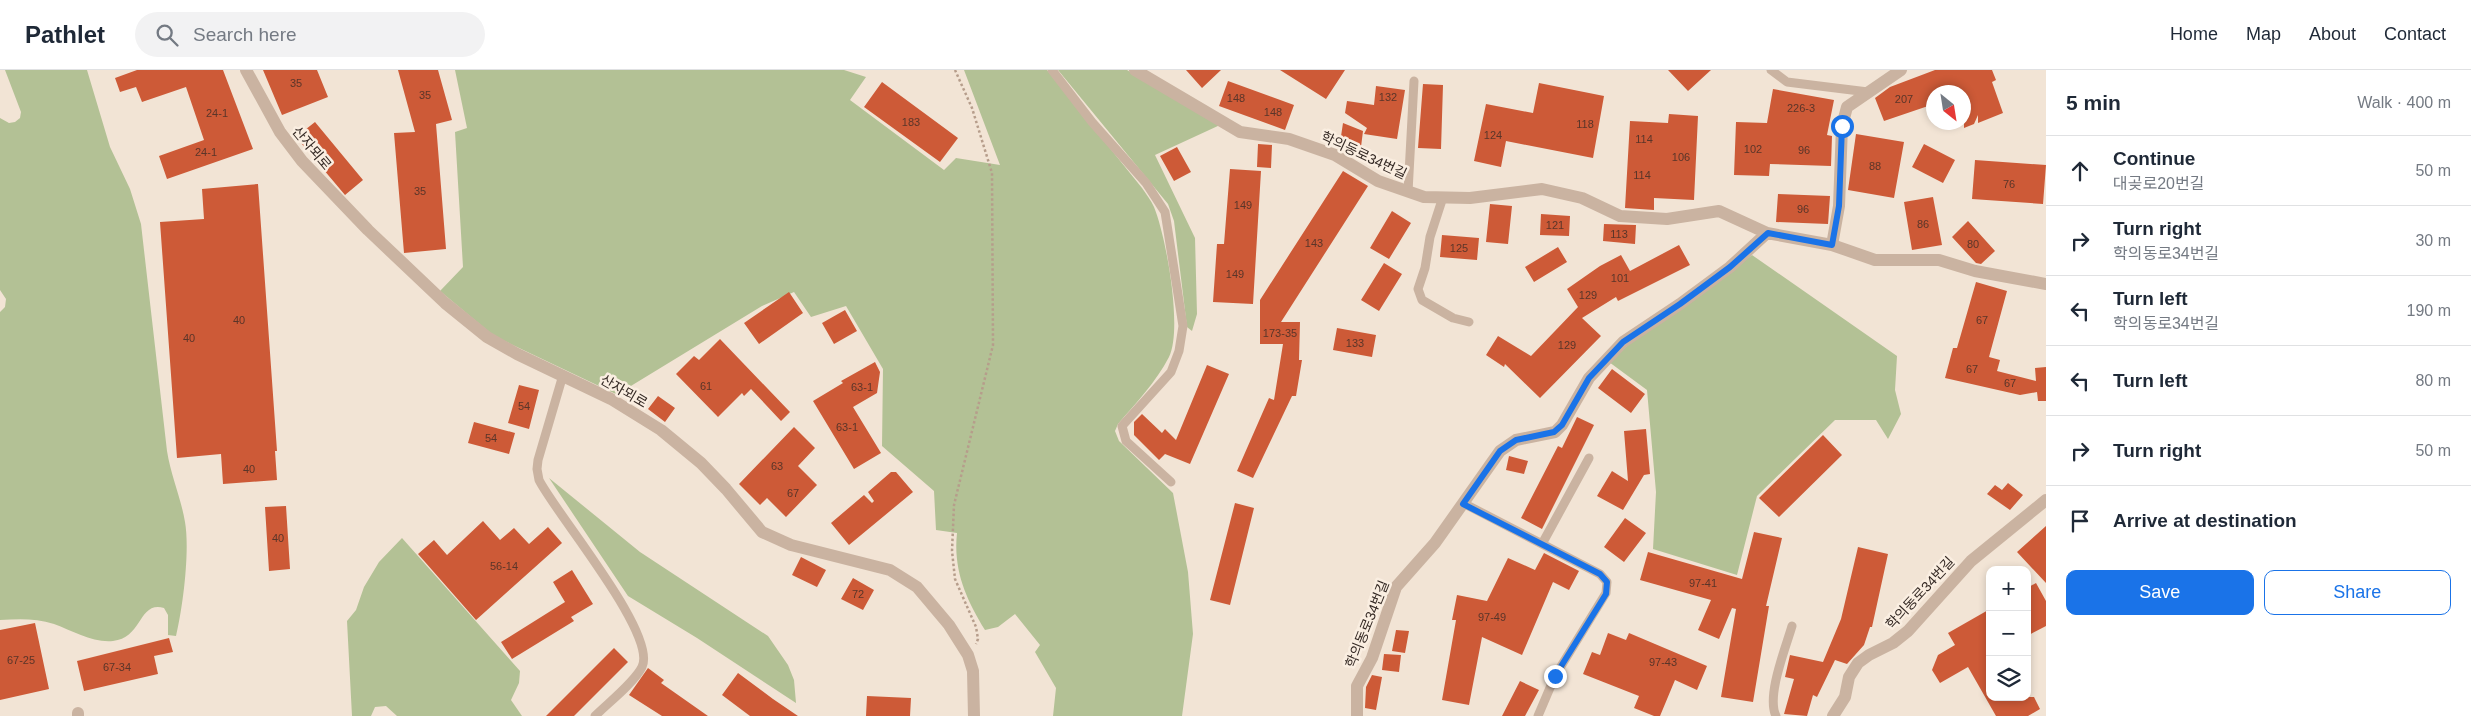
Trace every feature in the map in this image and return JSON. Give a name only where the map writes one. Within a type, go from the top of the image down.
[{"type":"street","name":"산자뫼로","points":[[246,70],[268,113],[290,148],[368,230],[445,303],[487,337],[611,399],[661,430],[701,463],[726,489],[762,532],[791,545],[874,565],[904,577],[933,605],[960,639],[968,655],[972,671],[974,716]]},
{"type":"street","name":"학의동로34번길","points":[[1135,70],[1240,132],[1289,139],[1335,155],[1378,181],[1424,196],[1470,198],[1542,188],[1582,198],[1620,216],[1667,219],[1719,211],[1768,233],[1832,245],[1876,260],[1939,260],[1975,271],[2046,284]]},
{"type":"street","points":[[1832,245],[1839,206],[1842,126],[1847,107],[1901,70]]},
{"type":"street","name":"학의동로34번길","points":[[1357,716],[1357,686],[1372,658],[1396,587],[1435,543],[1500,451],[1516,440],[1554,432],[1562,425],[1589,378],[1623,342],[1680,304],[1730,267],[1768,233]]},
{"type":"street","name":"학의동로34번길","points":[[1833,716],[1845,697],[1849,678],[1858,663],[1893,643],[1908,630],[1971,561],[2046,500]]},
{"type":"lane","points":[[1052,70],[1092,122],[1146,183],[1165,212],[1183,326],[1179,351],[1172,372],[1122,426],[1126,441],[1171,482]]},
{"type":"lane","points":[[1771,70],[1787,82],[1868,92]]},
{"type":"lane","points":[[1408,192],[1414,81]]},
{"type":"lane","points":[[1443,197],[1430,237],[1425,268],[1418,289],[1419,295],[1422,300],[1453,318],[1469,322]]},
{"type":"lane","points":[[562,376],[538,460],[539,480],[621,604],[642,641],[644,650],[642,666],[595,716]]},
{"type":"lane","points":[[1542,544],[1589,458]]},
{"type":"lane","points":[[1463,504],[1600,574],[1607,582],[1606,594],[1555,676],[1538,716]]},
{"type":"lane","points":[[1776,716],[1774,711],[1774,690],[1792,626]]},
{"type":"path","points":[[955,70],[972,108],[992,173],[993,344],[954,505],[952,551],[955,579],[978,639],[975,647],[968,655]]},
{"type":"green space","points":[[5,70],[87,70],[110,147],[130,189],[141,224],[167,451],[185,522],[187,548],[185,579],[176,636],[168,635],[168,615],[164,608],[156,607],[144,615],[130,634],[113,641],[98,640],[54,624],[40,621],[0,620],[0,312],[5,307],[6,299],[0,290],[0,118],[9,123],[15,122],[20,118],[21,112]]},
{"type":"green space","points":[[455,70],[844,70],[866,77],[850,100],[944,170],[956,158],[1000,165],[964,70],[1047,70],[1148,197],[1159,221],[1168,260],[1174,305],[1173,344],[1169,357],[1158,375],[1118,424],[1115,431],[1119,441],[1173,493],[1188,572],[1193,634],[1182,716],[1053,716],[1056,688],[1035,652],[1040,645],[1015,614],[998,627],[985,630],[962,584],[957,559],[957,533],[936,530],[934,491],[882,446],[883,369],[846,306],[811,317],[794,292],[762,306],[621,392],[620,396],[494,336],[440,291],[463,267],[455,132],[467,128]]},
{"type":"green space","points":[[1058,70],[1127,70],[1220,125],[1155,155],[1195,238],[1197,314],[1192,331],[1187,327],[1174,221],[1168,204]]},
{"type":"green space","points":[[1752,255],[1897,356],[1895,390],[1901,414],[1888,439],[1876,420],[1835,420],[1757,496],[1737,575],[1653,549],[1656,492],[1647,390],[1609,362],[1643,333]]},
{"type":"green space","points":[[549,478],[640,552],[768,636],[788,665],[794,680],[796,703],[697,638],[628,596]]},
{"type":"green space","points":[[402,538],[520,671],[519,683],[511,700],[522,716],[397,716],[386,706],[375,707],[371,716],[352,716],[347,621],[356,610],[364,587],[379,562]]},
{"type":"building","points":[[137,70],[223,70],[253,149],[167,179],[159,156],[204,140],[186,87],[142,102],[136,87],[120,92],[115,78]]},
{"type":"building","points":[[263,70],[317,70],[328,97],[282,115]]},
{"type":"building","points":[[398,70],[438,70],[452,120],[436,124],[446,249],[404,253],[394,133],[415,132]]},
{"type":"building","points":[[1186,70],[1221,70],[1202,88]]},
{"type":"building","points":[[1280,70],[1345,70],[1326,99]]},
{"type":"building","points":[[1668,70],[1711,70],[1688,91]]},
{"type":"building","points":[[1935,70],[1992,70],[1996,80],[1992,82],[2003,113],[1978,123],[1978,115],[1974,124],[1971,125],[1971,85],[1926,85],[1926,107],[1884,121],[1875,98],[1890,87]]},
{"type":"building","points":[[1228,81],[1294,105],[1285,130],[1219,106]]},
{"type":"building","points":[[882,82],[958,138],[940,162],[864,107]]},
{"type":"building","points":[[1539,83],[1604,96],[1593,158],[1506,141],[1501,167],[1474,161],[1486,104],[1533,113]]},
{"type":"building","points":[[1423,84],[1443,85],[1441,149],[1418,148]]},
{"type":"building","points":[[1376,86],[1405,90],[1397,139],[1364,134],[1367,128],[1345,113],[1347,101],[1374,105]]},
{"type":"building","points":[[1773,89],[1834,100],[1827,135],[1832,136],[1831,166],[1770,164],[1769,176],[1734,175],[1736,122],[1767,123]]},
{"type":"building","points":[[1669,114],[1698,116],[1694,200],[1654,198],[1654,210],[1625,208],[1630,121],[1668,123]]},
{"type":"building","points":[[315,122],[363,180],[345,195],[296,137]]},
{"type":"building","points":[[1343,123],[1363,131],[1361,147],[1340,143]]},
{"type":"building","points":[[1856,134],[1904,142],[1894,198],[1848,190]]},
{"type":"building","points":[[1258,144],[1272,145],[1271,168],[1257,167]]},
{"type":"building","points":[[1924,144],[1955,160],[1943,183],[1912,167]]},
{"type":"building","points":[[1177,147],[1191,172],[1174,181],[1160,156]]},
{"type":"building","points":[[1975,160],[2046,165],[2043,204],[1972,199]]},
{"type":"building","points":[[1230,169],[1261,171],[1253,304],[1213,302],[1217,244],[1224,244]]},
{"type":"building","points":[[1343,171],[1368,186],[1281,322],[1300,322],[1299,360],[1302,360],[1296,396],[1292,396],[1253,478],[1237,471],[1269,398],[1274,400],[1283,344],[1260,344],[1260,300]]},
{"type":"building","points":[[258,184],[277,451],[275,451],[277,480],[223,484],[221,454],[177,458],[160,222],[204,219],[202,189]]},
{"type":"building","points":[[1778,194],[1830,196],[1828,224],[1776,222]]},
{"type":"building","points":[[1933,197],[1942,245],[1912,250],[1904,202]]},
{"type":"building","points":[[1490,204],[1512,206],[1508,244],[1486,242]]},
{"type":"building","points":[[1392,211],[1411,223],[1389,259],[1370,248]]},
{"type":"building","points":[[1541,214],[1570,216],[1569,236],[1540,235]]},
{"type":"building","points":[[1968,221],[1995,251],[1981,264],[1976,263],[1952,237]]},
{"type":"building","points":[[1604,224],[1636,225],[1635,244],[1603,241]]},
{"type":"building","points":[[1442,235],[1479,238],[1477,260],[1440,257]]},
{"type":"building","points":[[1679,245],[1690,265],[1618,301],[1616,297],[1582,318],[1601,336],[1540,398],[1505,364],[1504,367],[1486,355],[1498,336],[1531,356],[1578,307],[1567,289],[1600,266],[1621,255],[1630,271]]},
{"type":"building","points":[[1558,247],[1567,262],[1534,282],[1525,267]]},
{"type":"building","points":[[1384,263],[1402,274],[1379,311],[1361,300]]},
{"type":"building","points":[[1976,282],[2007,291],[1989,357],[2000,360],[1997,371],[2036,381],[2035,368],[2046,367],[2046,401],[2038,401],[2037,392],[2020,395],[1945,378],[1953,348],[1957,348]]},
{"type":"building","points":[[789,292],[803,313],[759,344],[744,323]]},
{"type":"building","points":[[845,310],[857,331],[834,344],[822,323]]},
{"type":"building","points":[[1337,328],[1376,335],[1372,357],[1333,350]]},
{"type":"building","points":[[720,339],[790,412],[781,421],[751,389],[744,396],[742,393],[718,417],[676,374],[694,356],[699,360]]},
{"type":"building","points":[[875,362],[880,372],[877,393],[853,407],[881,453],[854,469],[813,401],[843,383],[841,381]]},
{"type":"building","points":[[1207,365],[1229,374],[1190,464],[1165,454],[1159,460],[1134,435],[1134,422],[1142,414],[1162,433],[1165,429],[1176,440]]},
{"type":"building","points":[[1612,369],[1645,394],[1631,413],[1598,388]]},
{"type":"building","points":[[519,385],[539,390],[529,429],[508,423]]},
{"type":"building","points":[[658,396],[675,408],[665,422],[648,409]]},
{"type":"building","points":[[1577,417],[1594,425],[1542,529],[1521,518],[1558,446],[1562,448]]},
{"type":"building","points":[[474,422],[515,433],[509,454],[468,443]]},
{"type":"building","points":[[794,427],[815,448],[798,466],[817,485],[786,517],[767,498],[760,505],[739,484]]},
{"type":"building","points":[[1646,429],[1650,474],[1644,475],[1623,510],[1597,496],[1612,471],[1628,481],[1624,431]]},
{"type":"building","points":[[1823,435],[1842,455],[1779,517],[1759,498]]},
{"type":"building","points":[[1509,456],[1528,461],[1524,474],[1506,470]]},
{"type":"building","points":[[891,472],[896,472],[913,492],[849,545],[831,523],[864,495],[872,503],[874,501],[868,492]]},
{"type":"building","points":[[2008,483],[2023,495],[2010,510],[1987,494],[1995,485],[2002,490]]},
{"type":"building","points":[[1235,503],[1254,508],[1230,605],[1210,600]]},
{"type":"building","points":[[286,506],[290,569],[269,571],[265,507]]},
{"type":"building","points":[[1625,518],[1646,533],[1624,562],[1604,547]]},
{"type":"building","points":[[483,521],[500,540],[514,528],[529,544],[548,527],[562,543],[476,620],[418,554],[434,540],[447,555]]},
{"type":"building","points":[[2046,526],[2046,583],[2031,566],[2017,552]]},
{"type":"building","points":[[1754,532],[1782,538],[1766,606],[1769,606],[1753,702],[1721,697],[1736,609],[1732,608],[1719,639],[1698,630],[1711,600],[1640,580],[1648,552],[1742,579]]},
{"type":"building","points":[[1858,547],[1888,554],[1872,627],[1870,627],[1864,645],[1847,664],[1835,660],[1817,697],[1813,695],[1807,716],[1784,714],[1794,679],[1785,677],[1790,655],[1823,662],[1841,619]]},
{"type":"building","points":[[1544,553],[1579,571],[1569,590],[1553,582],[1522,655],[1482,637],[1469,705],[1442,700],[1456,620],[1452,620],[1457,595],[1487,601],[1508,558],[1535,570]]},
{"type":"building","points":[[801,557],[826,570],[817,587],[792,575]]},
{"type":"building","points":[[572,570],[593,604],[571,617],[574,621],[512,659],[501,642],[565,602],[553,582]]},
{"type":"building","points":[[853,578],[874,590],[863,610],[841,599]]},
{"type":"building","points":[[2036,583],[2046,601],[2046,626],[2031,634],[2031,611],[2031,586]]},
{"type":"building","points":[[1986,611],[1986,698],[1968,667],[1940,683],[1932,670],[1938,655],[1955,645],[1948,633]]},
{"type":"building","points":[[35,623],[49,689],[0,700],[0,630]]},
{"type":"building","points":[[1396,630],[1409,631],[1405,653],[1392,651]]},
{"type":"building","points":[[1608,633],[1626,640],[1629,633],[1707,666],[1697,690],[1675,680],[1660,716],[1654,716],[1634,708],[1639,696],[1583,674],[1592,652],[1600,655]]},
{"type":"building","points":[[169,638],[173,652],[154,656],[158,674],[84,691],[77,661]]},
{"type":"building","points":[[614,648],[628,662],[574,716],[546,716]]},
{"type":"building","points":[[1384,654],[1401,655],[1399,672],[1382,670]]},
{"type":"building","points":[[648,668],[664,680],[661,683],[708,716],[662,716],[629,695]]},
{"type":"building","points":[[738,673],[798,716],[750,716],[722,695]]},
{"type":"building","points":[[1372,675],[1382,677],[1376,710],[1365,708],[1366,687]]},
{"type":"building","points":[[1520,681],[1539,690],[1525,716],[1502,716]]},
{"type":"building","points":[[867,696],[911,698],[910,716],[866,716]]},
{"type":"building","points":[[2031,697],[2034,697],[2040,709],[2028,716],[1996,716],[1987,701],[2031,701]]},
{"type":"route","points":[[1555,676],[1606,594],[1607,582],[1600,574],[1463,504],[1500,451],[1516,440],[1554,432],[1562,425],[1589,378],[1623,342],[1680,304],[1730,267],[1768,233],[1832,245],[1839,206],[1842,126]]}]
